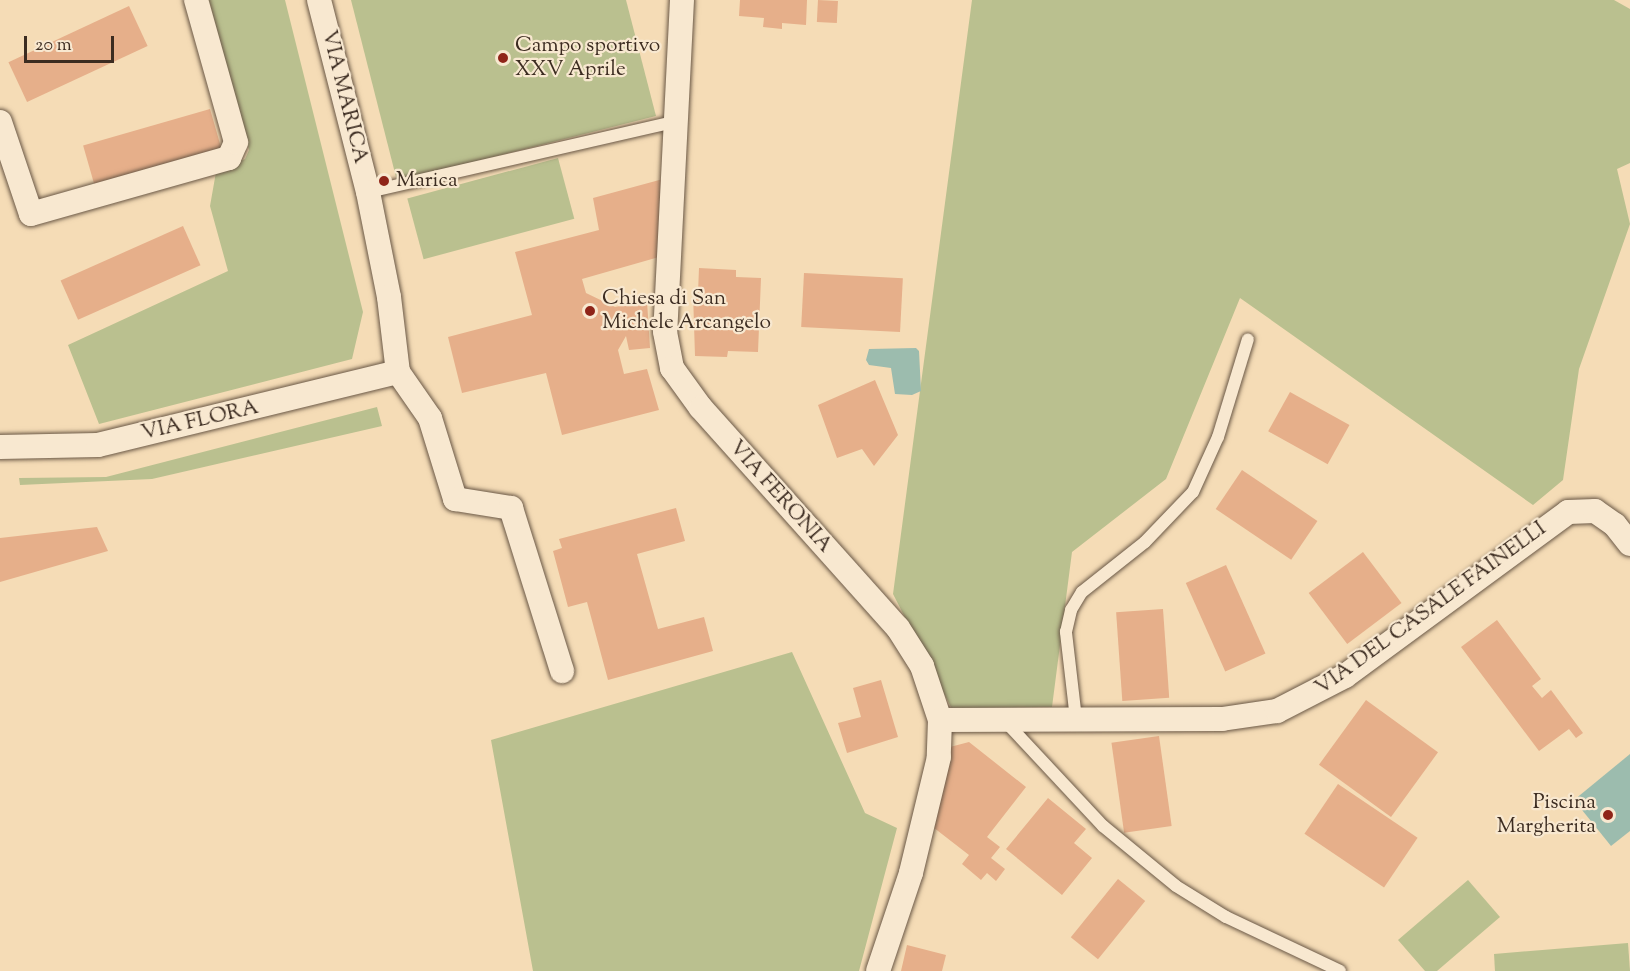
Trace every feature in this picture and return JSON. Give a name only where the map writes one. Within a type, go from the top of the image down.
[{"type":"street","points":[[0,122],[31,214],[229,158],[236,142],[196,0]]},
{"type":"street","name":"VIA MARICA","points":[[319,0],[368,192],[389,297],[398,372]]},
{"type":"street","name":"VIA FERONIA","points":[[682,0],[665,332],[672,368],[701,408],[898,628],[922,666],[940,720],[939,757],[911,873],[878,971]]},
{"type":"street","points":[[398,372],[430,418],[455,499],[511,508],[562,671]]},
{"type":"street","name":"VIA FLORA","points":[[0,447],[98,445],[398,372]]},
{"type":"street","name":"VIA DEL CASALE FAINELLI","points":[[940,720],[1222,719],[1277,711],[1345,676],[1568,512],[1595,511],[1615,525],[1630,544]]},
{"type":"lane","points":[[368,192],[677,121]]},
{"type":"lane","points":[[1076,719],[1066,632],[1071,610],[1082,592],[1145,542],[1193,492],[1218,437],[1248,339]]},
{"type":"lane","points":[[1003,719],[1103,826],[1176,886],[1226,917],[1340,971]]},
{"type":"green space","points":[[209,0],[285,0],[363,312],[352,359],[99,424],[68,345],[228,271],[210,206],[216,172],[245,159],[249,150]]},
{"type":"green space","name":"Campo sportivo XXV Aprile","points":[[351,0],[626,0],[656,116],[397,181]]},
{"type":"green space","points":[[972,0],[1614,0],[1630,9],[1630,163],[1617,169],[1630,224],[1579,369],[1563,480],[1533,505],[1240,298],[1166,479],[1072,552],[1052,707],[952,709],[893,594]]},
{"type":"green space","points":[[558,158],[574,219],[424,259],[407,198]]},
{"type":"green space","points":[[377,407],[382,426],[152,479],[20,485],[19,478],[106,477]]},
{"type":"green space","points":[[792,652],[865,813],[897,828],[859,971],[533,971],[491,740]]},
{"type":"green space","points":[[1468,880],[1500,917],[1437,971],[1425,971],[1398,940]]},
{"type":"green space","points":[[1628,943],[1630,971],[1495,971],[1494,954]]},
{"type":"shaded area","points":[[916,348],[919,351],[921,391],[912,395],[895,394],[891,368],[869,365],[866,360],[869,349]]},
{"type":"shaded area","name":"Piscina Margherita","points":[[1630,754],[1630,831],[1611,846],[1574,800]]},
{"type":"building","points":[[740,0],[807,0],[806,25],[782,23],[782,29],[763,27],[764,18],[739,16]]},
{"type":"building","points":[[818,0],[838,1],[837,23],[817,22]]},
{"type":"building","points":[[129,6],[148,46],[27,102],[8,62]]},
{"type":"building","points":[[210,109],[222,150],[95,187],[83,145]]},
{"type":"building","name":"Chiesa di San Michele Arcangelo","points":[[663,179],[659,257],[582,279],[586,293],[615,307],[647,301],[650,348],[629,350],[626,336],[618,350],[624,374],[647,369],[659,410],[562,435],[546,373],[462,393],[448,337],[532,315],[515,252],[599,230],[593,198]]},
{"type":"building","points":[[183,226],[200,265],[78,320],[61,281]]},
{"type":"building","points":[[699,268],[736,270],[736,277],[761,278],[758,352],[728,351],[727,357],[695,356],[693,293],[698,293]]},
{"type":"building","points":[[804,273],[903,278],[900,332],[801,327]]},
{"type":"building","points":[[875,380],[898,435],[874,466],[862,449],[837,458],[818,405]]},
{"type":"building","points":[[1290,392],[1349,425],[1328,464],[1268,431]]},
{"type":"building","points":[[1242,470],[1317,521],[1291,560],[1216,509]]},
{"type":"building","points":[[676,508],[685,541],[637,554],[658,629],[704,617],[713,651],[608,680],[587,602],[568,607],[553,551],[562,548],[559,539]]},
{"type":"building","points":[[97,527],[108,551],[0,582],[0,538]]},
{"type":"building","points":[[1363,552],[1402,603],[1347,644],[1309,593]]},
{"type":"building","points":[[1226,565],[1265,654],[1225,672],[1186,583]]},
{"type":"building","points":[[1163,609],[1169,698],[1122,701],[1116,612]]},
{"type":"building","points":[[1497,620],[1541,679],[1532,686],[1542,698],[1551,690],[1583,733],[1576,738],[1569,729],[1539,751],[1461,647]]},
{"type":"building","points":[[881,680],[898,737],[847,753],[838,723],[861,717],[853,688]]},
{"type":"building","points":[[1366,700],[1438,752],[1391,817],[1319,765]]},
{"type":"building","points":[[1159,736],[1172,826],[1124,833],[1111,743]]},
{"type":"building","points":[[969,742],[1026,787],[987,837],[1000,847],[991,858],[1005,869],[996,881],[987,873],[981,880],[962,864],[969,855],[929,824],[950,747]]},
{"type":"building","points":[[1338,784],[1418,838],[1384,887],[1304,834]]},
{"type":"building","points":[[1048,798],[1086,829],[1074,843],[1092,858],[1062,895],[1006,849]]},
{"type":"building","points":[[1118,879],[1145,901],[1098,959],[1071,937]]},
{"type":"building","points":[[907,945],[946,955],[942,971],[901,971]]},
{"type":"place","name":"Campo sportivo XXV Aprile","points":[[503,58]]},
{"type":"place","name":"Marica","points":[[384,181]]},
{"type":"place","name":"Chiesa di San Michele Arcangelo","points":[[590,311]]},
{"type":"place","name":"Piscina Margherita","points":[[1608,815]]}]
